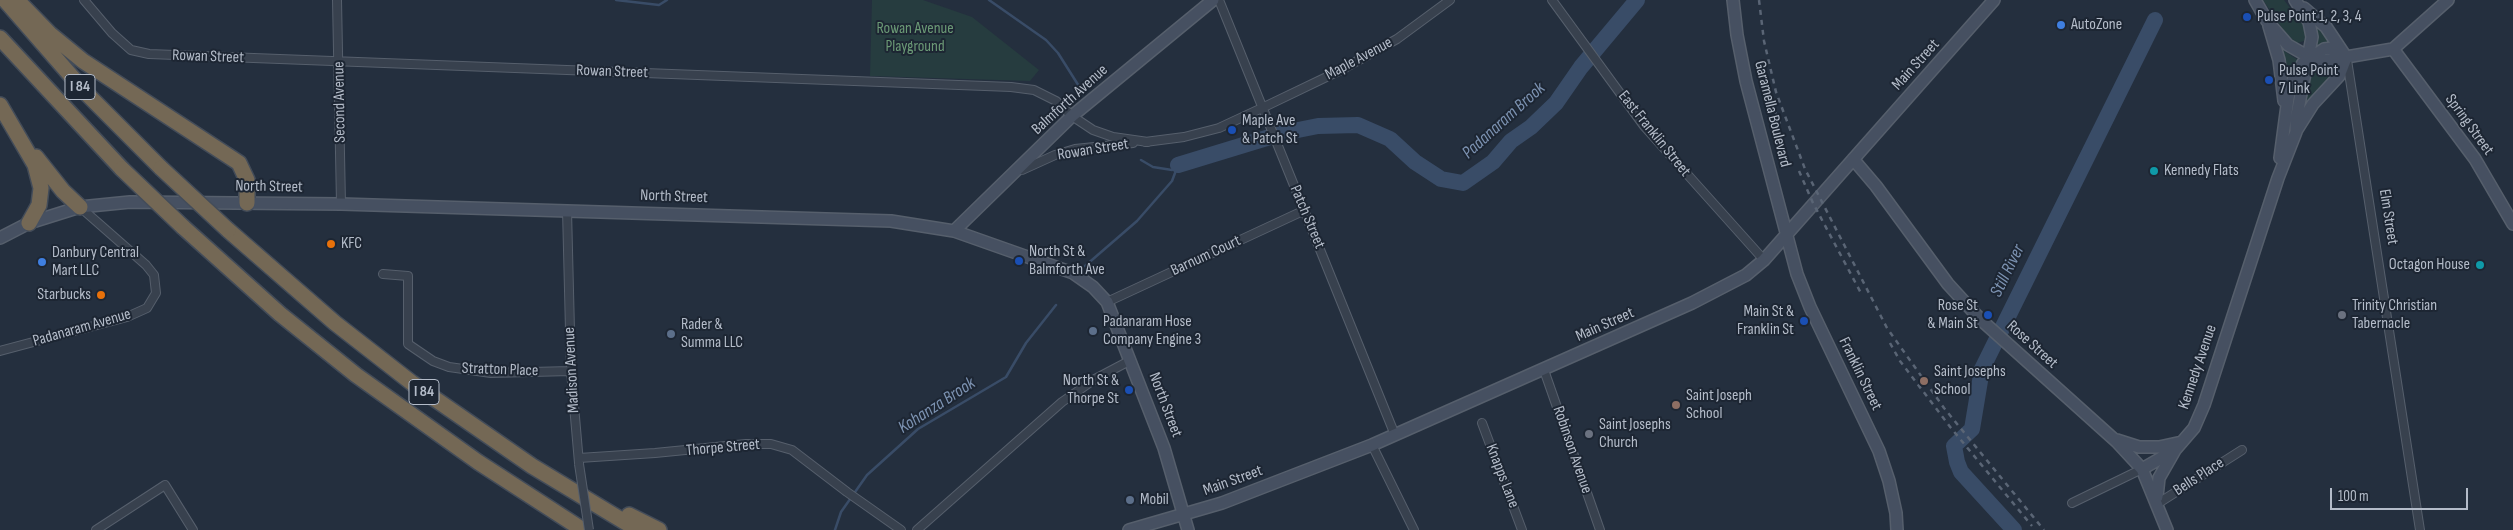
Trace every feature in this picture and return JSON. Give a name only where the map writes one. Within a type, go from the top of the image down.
[{"type":"highway","name":"I 84","points":[[4,0],[86,93],[162,168],[228,230],[372,353],[452,412],[532,466],[638,530]]},
{"type":"highway","points":[[17,0],[66,48],[239,163],[247,180],[247,203]]},
{"type":"highway","name":"I 84","points":[[0,38],[122,169],[182,227],[280,314],[364,381],[471,457],[583,530]]},
{"type":"highway","points":[[0,105],[35,166],[41,188],[39,205],[29,223]]},
{"type":"highway","points":[[16,130],[63,191],[80,207]]},
{"type":"highway","points":[[532,466],[659,530]]},
{"type":"main road","name":"Balmforth Avenue","points":[[954,230],[1072,116],[1213,0]]},
{"type":"main road","name":"Garamella Boulevard","points":[[1733,0],[1737,35],[1746,81],[1787,234]]},
{"type":"main road","name":"Main Street","points":[[1128,530],[1222,503],[1372,445],[1722,290],[1746,275],[1764,260],[1818,196],[1994,0]]},
{"type":"main road","points":[[2255,0],[2267,21],[2288,45],[2309,57],[2324,49],[2332,48],[2346,58],[2393,49],[2448,0]]},
{"type":"main road","name":"Kennedy Avenue","points":[[2142,469],[2179,446],[2194,428],[2204,405],[2278,178],[2296,132],[2296,120],[2312,37],[2309,22],[2295,0]]},
{"type":"main road","name":"Elm Street","points":[[2295,0],[2326,27],[2346,58]]},
{"type":"main road","points":[[2267,21],[2279,60],[2286,122]]},
{"type":"main road","name":"Spring Street","points":[[2393,49],[2475,160],[2513,224]]},
{"type":"main road","name":"Kennedy Avenue","points":[[2278,178],[2291,84],[2303,62],[2309,57]]},
{"type":"main road","points":[[2296,132],[2313,104],[2339,76],[2346,58]]},
{"type":"main road","name":"Rose Street","points":[[1853,159],[1876,186],[1948,284],[2011,348],[2112,438],[2142,469],[2168,530]]},
{"type":"main road","name":"North Street","points":[[1,235],[29,223],[80,207],[130,202],[341,204],[891,221],[954,230],[1073,272],[1093,287],[1107,302],[1164,448],[1188,530]]},
{"type":"main road","name":"Franklin Street","points":[[1787,234],[1797,274],[1810,308],[1879,451],[1889,482],[1896,513],[1897,530]]},
{"type":"main road","points":[[2112,438],[2139,447],[2179,446]]},
{"type":"main road","points":[[2157,504],[2156,487],[2159,478],[2179,446]]},
{"type":"street","name":"Rowan Street","points":[[84,0],[112,33],[131,50],[176,56],[1011,87],[1034,90],[1056,101],[1072,116],[1092,130],[1113,138],[1148,142]]},
{"type":"street","name":"Second Avenue","points":[[337,0],[341,204]]},
{"type":"street","name":"Patch Street","points":[[1219,0],[1395,435]]},
{"type":"street","name":"Maple Avenue","points":[[1262,108],[1338,71],[1397,39],[1450,0]]},
{"type":"street","name":"East Franklin Street","points":[[1552,0],[1586,48],[1670,156],[1764,260]]},
{"type":"street","name":"Elm Street","points":[[2346,58],[2420,530]]},
{"type":"street","name":"Rowan Street","points":[[1012,176],[1034,163],[1075,150],[1184,137],[1219,128],[1262,108]]},
{"type":"street","name":"Padanaram Avenue","points":[[0,351],[127,317],[147,308],[156,293],[154,275],[146,265],[80,207]]},
{"type":"street","name":"Madison Avenue","points":[[567,210],[571,371],[579,461],[589,530]]},
{"type":"street","name":"Barnum Court","points":[[1107,302],[1305,210]]},
{"type":"street","name":"Stratton Place","points":[[383,274],[408,276],[408,344],[433,361],[449,367],[484,372],[571,371]]},
{"type":"street","points":[[917,530],[1062,402],[1095,379],[1131,360]]},
{"type":"street","name":"Robinson Avenue","points":[[1544,370],[1600,530]]},
{"type":"street","name":"Knapps Lane","points":[[1482,423],[1522,530]]},
{"type":"street","name":"Thorpe Street","points":[[579,461],[746,444],[771,444],[792,450],[848,493],[902,530]]},
{"type":"street","points":[[1372,445],[1414,530]]},
{"type":"street","name":"Bells Place","points":[[2157,504],[2242,450]]},
{"type":"street","name":"Kennedy Avenue","points":[[2072,503],[2142,469]]},
{"type":"street","points":[[96,530],[165,485],[193,530]]},
{"type":"green space","name":"Rowan Avenue Playground","points":[[872,0],[923,0],[972,17],[1039,70],[1030,81],[870,76]]},
{"type":"green space","points":[[2263,0],[2284,0],[2307,30],[2304,41],[2297,43],[2287,35]]},
{"type":"green space","points":[[2315,21],[2331,43],[2320,46],[2316,44]]},
{"type":"green space","points":[[2281,49],[2298,60],[2287,84]]},
{"type":"green space","points":[[2312,68],[2330,70],[2335,73],[2305,103]]},
{"type":"waterway","name":"Padanaram Brook","points":[[616,0],[659,5],[667,0]]},
{"type":"waterway","name":"Padanaram Brook","points":[[989,0],[1046,40],[1058,53],[1082,91]]},
{"type":"waterway","name":"Padanaram Brook","points":[[1178,165],[1283,133],[1318,126],[1358,125],[1390,139],[1415,162],[1441,179],[1463,183],[1493,162],[1511,141],[1531,127],[1556,103],[1581,67],[1637,0]]},
{"type":"waterway","name":"Still River","points":[[2014,530],[1961,472],[1954,446],[1972,429],[1982,369],[2155,20]]},
{"type":"waterway","name":"Padanaram Brook","points":[[1141,160],[1153,167],[1172,170],[1176,167]]},
{"type":"waterway","name":"Kohanza Brook","points":[[1085,266],[1137,221],[1172,181],[1178,165]]},
{"type":"waterway","name":"Kohanza Brook","points":[[835,530],[841,512],[867,475],[918,429],[1006,377],[1026,343],[1056,305]]},
{"type":"railway","points":[[1759,0],[1764,41],[1776,92],[1805,169],[1887,328],[1944,408],[2044,530]]},
{"type":"railway","points":[[1767,84],[1780,124]]},
{"type":"railway","points":[[1799,171],[1813,203],[1862,295]]},
{"type":"railway","points":[[1890,343],[1900,361],[1951,428],[2032,526]]},
{"type":"place","name":"Pulse Point 1, 2, 3, 4","points":[[2247,17]]},
{"type":"place","name":"AutoZone","points":[[2061,25]]},
{"type":"place","name":"Pulse Point 7 Link","points":[[2269,80]]},
{"type":"place","name":"Maple Ave & Patch St","points":[[1232,130]]},
{"type":"place","name":"Kennedy Flats","points":[[2154,171]]},
{"type":"place","name":"KFC","points":[[331,244]]},
{"type":"place","name":"North St & Balmforth Ave","points":[[1019,261]]},
{"type":"place","name":"Danbury Central Mart LLC","points":[[42,262]]},
{"type":"place","name":"Octagon House","points":[[2480,265]]},
{"type":"place","name":"Starbucks","points":[[101,295]]},
{"type":"place","name":"Rose St & Main St","points":[[1988,315]]},
{"type":"place","name":"Trinity Christian Tabernacle","points":[[2342,315]]},
{"type":"place","name":"Main St & Franklin St","points":[[1804,321]]},
{"type":"place","name":"Padanaram Hose Company Engine 3","points":[[1093,331]]},
{"type":"place","name":"Rader & Summa LLC","points":[[671,334]]},
{"type":"place","name":"Saint Josephs School","points":[[1924,381]]},
{"type":"place","name":"North St & Thorpe St","points":[[1129,390]]},
{"type":"place","name":"Saint Joseph School","points":[[1676,405]]},
{"type":"place","name":"Saint Josephs Church","points":[[1589,434]]},
{"type":"place","name":"Mobil","points":[[1130,500]]}]
